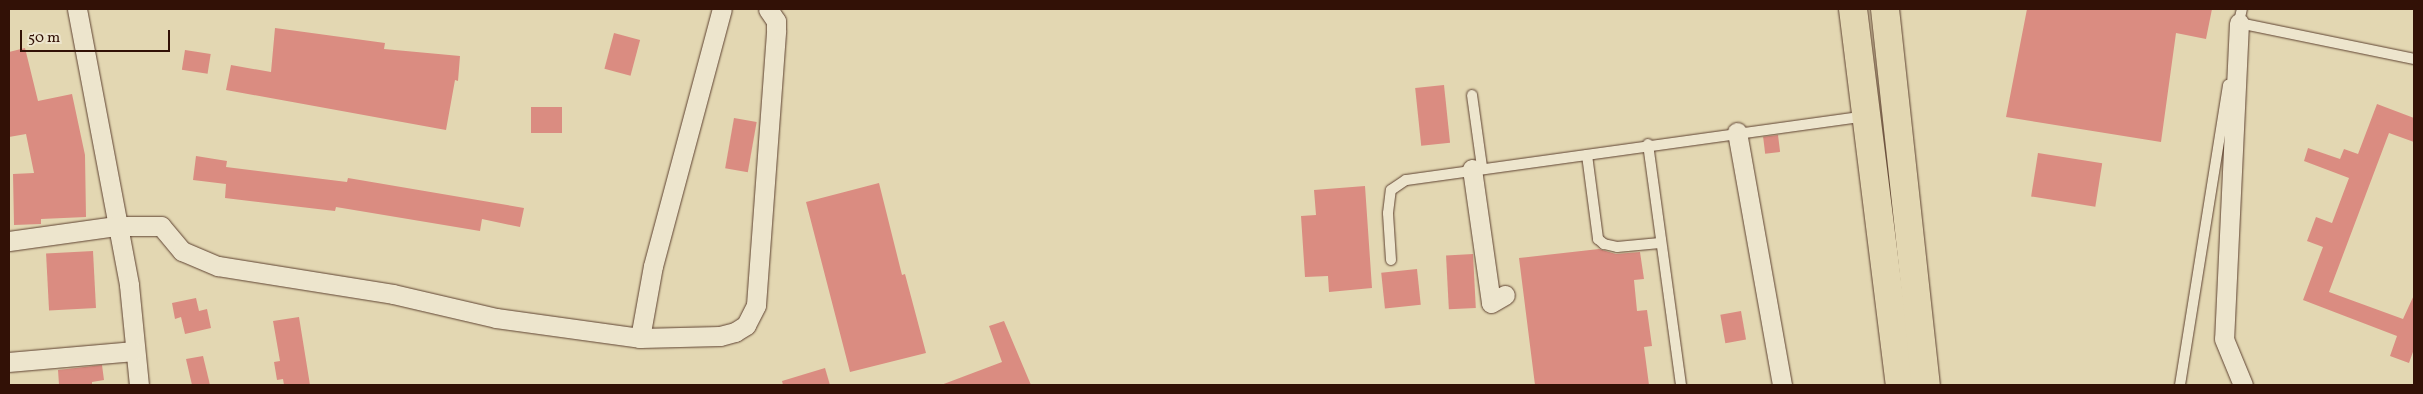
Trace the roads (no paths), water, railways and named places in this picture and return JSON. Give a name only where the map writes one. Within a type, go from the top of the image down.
[{"type":"main road","points":[[1853,9],[1900,385]]},
{"type":"main road","points":[[1885,9],[1926,385]]},
{"type":"street","points":[[77,9],[108,161],[116,226],[129,285],[134,351],[139,385]]},
{"type":"street","points":[[640,338],[653,266],[722,9]]},
{"type":"street","points":[[9,241],[116,226],[161,226],[182,251],[218,266],[393,294],[496,318],[640,338],[720,336],[746,325],[756,305],[776,30],[776,20],[768,9]]},
{"type":"street","points":[[2240,16],[2224,339],[2243,385]]},
{"type":"street","points":[[1737,132],[1782,385]]},
{"type":"street","points":[[1477,168],[1491,303],[1505,295]]},
{"type":"street","points":[[9,362],[134,351]]},
{"type":"lane","points":[[2180,385],[2240,16],[2414,60]]},
{"type":"lane","points":[[1472,95],[1477,168]]},
{"type":"lane","points":[[1392,260],[1388,213],[1391,190],[1406,180],[1477,168],[1587,155],[1648,144],[1866,116]]},
{"type":"lane","points":[[1648,144],[1660,243],[1681,385]]},
{"type":"lane","points":[[1587,155],[1598,239],[1604,244],[1617,247],[1660,243]]}]
